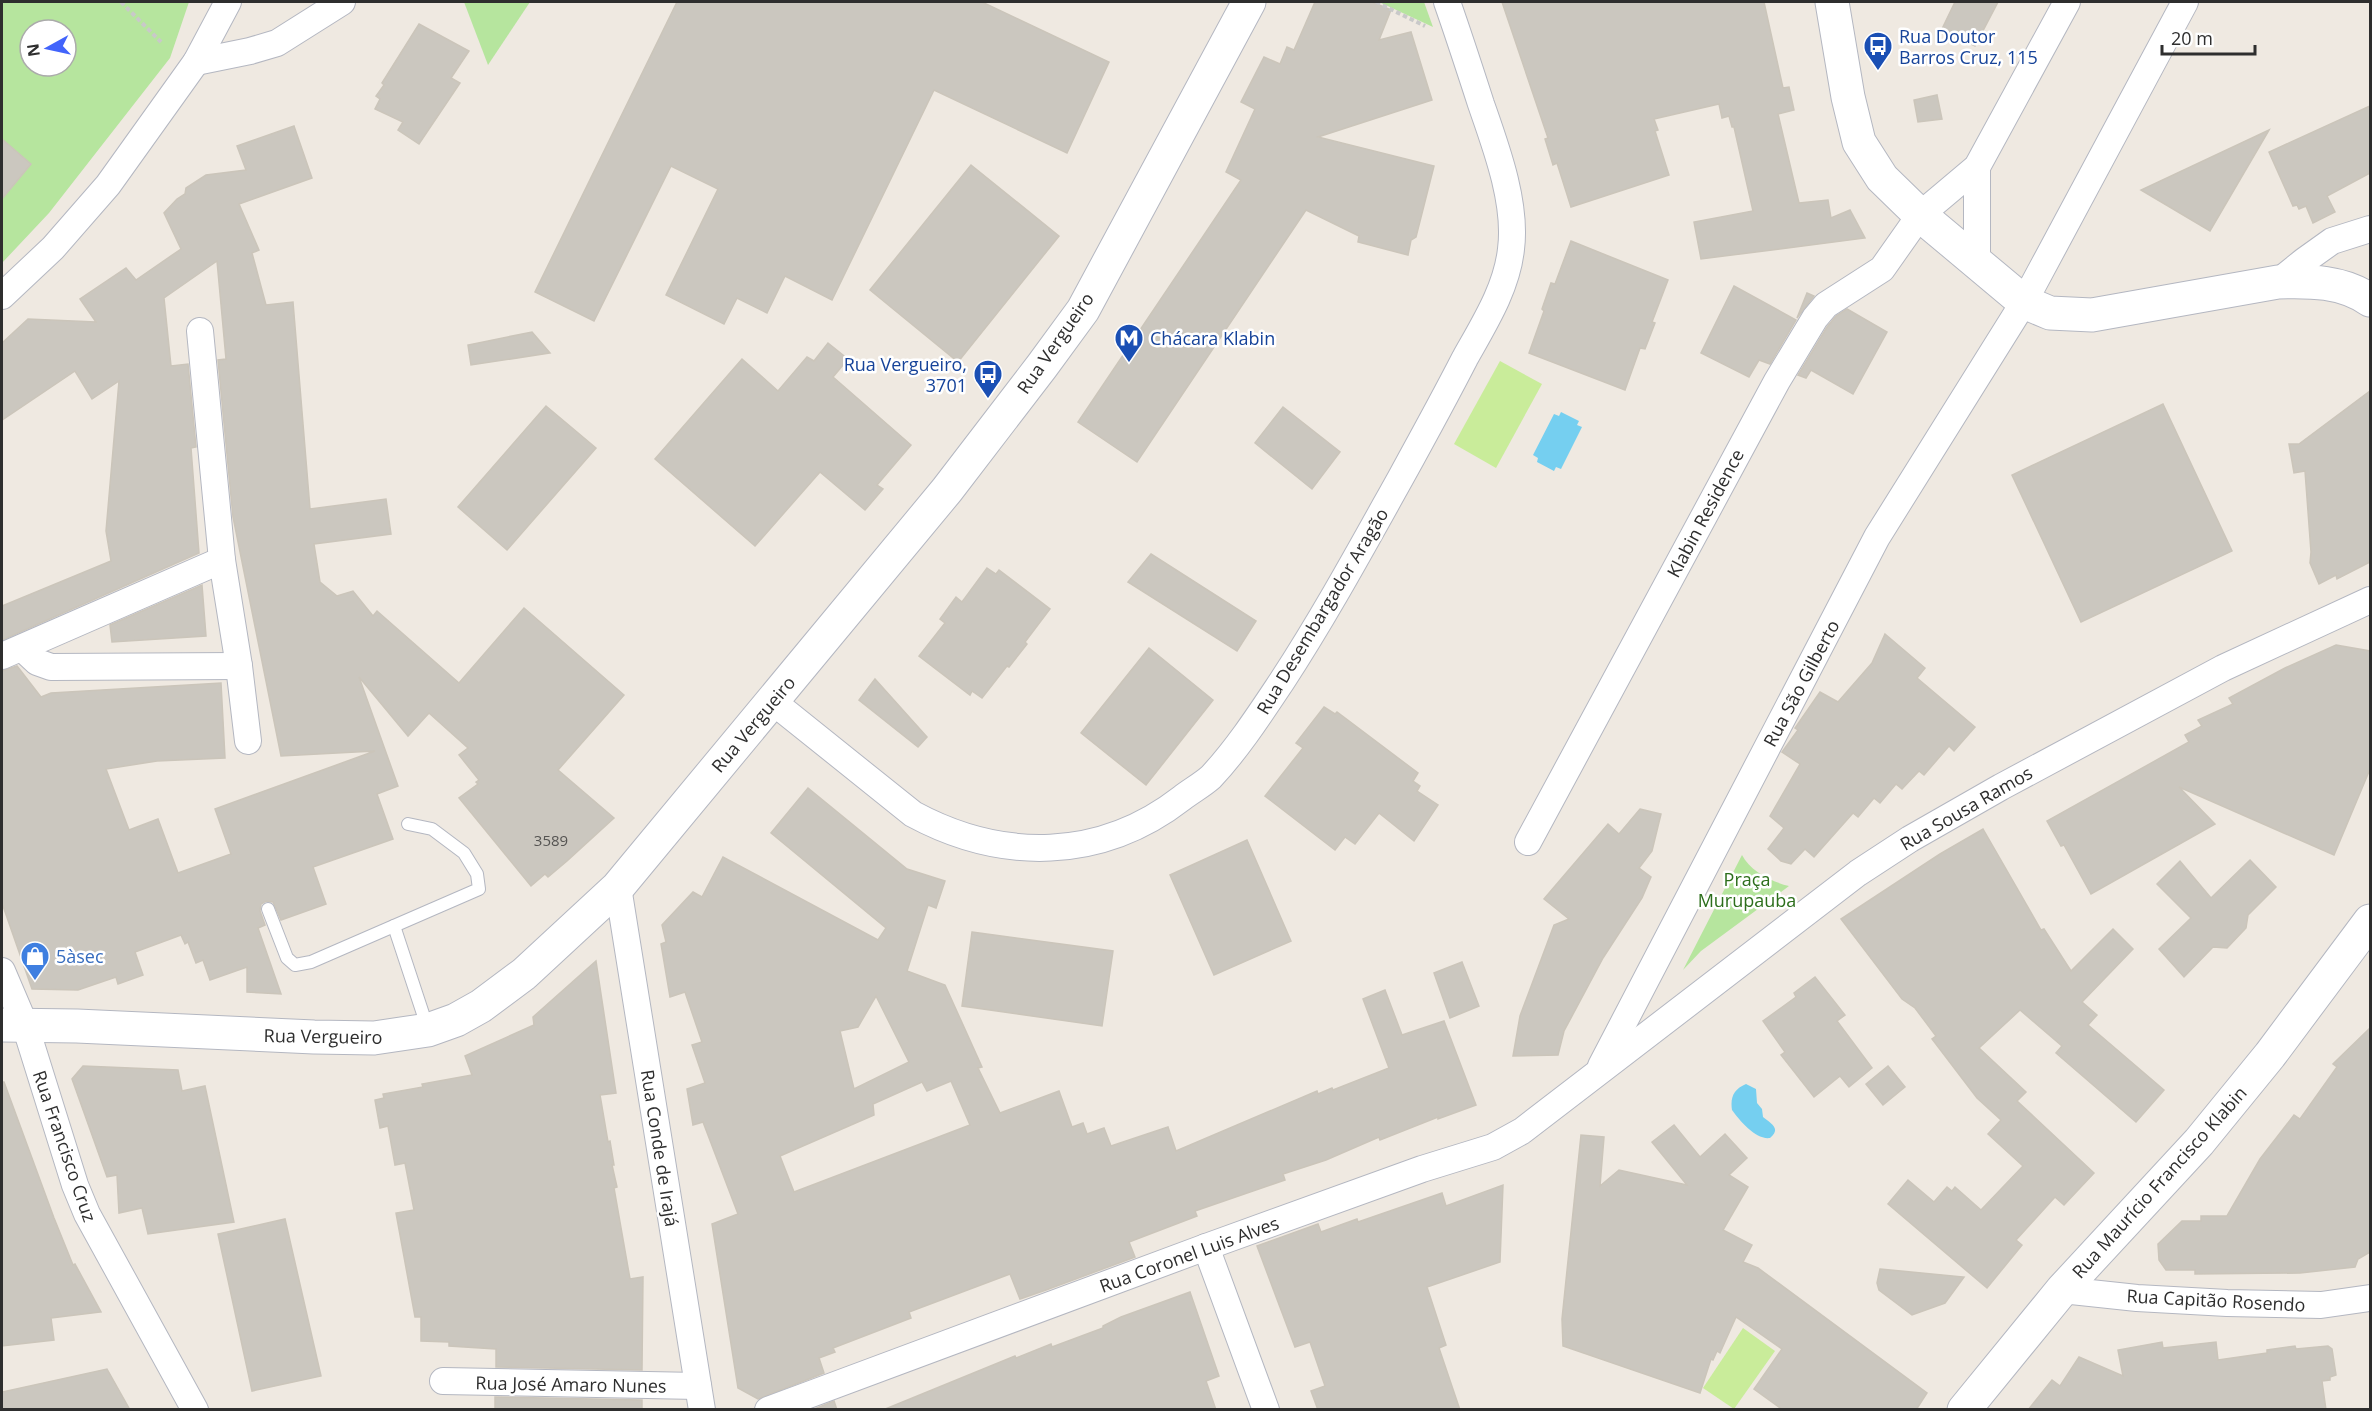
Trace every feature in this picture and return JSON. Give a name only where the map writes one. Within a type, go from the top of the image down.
[{"type":"main road","name":"Rua Vergueiro","points":[[13,1025],[354,1038],[398,1036],[428,1030],[456,1020],[480,1006],[524,974],[618,887],[946,490],[1083,310],[1249,2]]},
{"type":"main road","points":[[1832,2],[1848,97],[1859,142],[1882,178],[1920,215],[2024,302],[2050,313],[2092,315],[2278,282],[2322,282],[2358,292],[2370,300]]},
{"type":"main road","name":"Rua Maurício Francisco Klabin","points":[[1964,1410],[2062,1290],[2199,1142],[2270,1054],[2370,921]]},
{"type":"street","points":[[2,296],[53,248],[108,185],[196,62],[228,2]]},
{"type":"street","points":[[196,62],[277,43],[342,2]]},
{"type":"street","name":"Rua Desembargador Aragão","points":[[772,701],[913,814],[945,829],[1013,847],[1040,849],[1068,847],[1116,836],[1163,813],[1209,778],[1250,729],[1330,605],[1430,426],[1507,276],[1512,246],[1512,219],[1498,155],[1447,2]]},
{"type":"street","points":[[1977,263],[1977,167],[2067,2]]},
{"type":"street","name":"Rua São Gilberto","points":[[1596,1074],[1877,537],[2024,302],[2185,2]]},
{"type":"street","name":"Klabin Residence","points":[[1528,842],[1777,381],[1815,318],[1826,305],[1882,269],[1920,215],[1977,167]]},
{"type":"street","points":[[2278,282],[2332,241],[2370,229]]},
{"type":"street","points":[[200,331],[222,560],[248,741]]},
{"type":"street","points":[[12,652],[222,560]]},
{"type":"street","name":"Rua Sousa Ramos","points":[[1596,1074],[1858,873],[1910,839],[2001,787],[2223,668],[2370,600]]},
{"type":"street","points":[[12,652],[51,667],[239,666]]},
{"type":"street","name":"Rua Conde de Irajá","points":[[618,887],[700,1398]]},
{"type":"street","name":"Rua Francisco Cruz","points":[[2,971],[13,1025],[87,1214],[195,1410]]},
{"type":"street","name":"Rua Coronel Luis Alves","points":[[768,1410],[1206,1247],[1422,1169],[1493,1147],[1522,1131],[1596,1074]]},
{"type":"street","points":[[1206,1247],[1266,1410]]},
{"type":"street","name":"Rua Capitão Rosendo","points":[[2062,1290],[2227,1304],[2321,1305],[2370,1298]]},
{"type":"street","name":"Rua José Amaro Nunes","points":[[443,1381],[700,1398]]},
{"type":"lane","points":[[268,909],[287,958],[295,965],[311,962],[479,889],[477,874],[464,854],[432,830],[408,824]]},
{"type":"lane","points":[[394,926],[428,1030]]},
{"type":"path","points":[[121,2],[161,42]]},
{"type":"path","points":[[1376,2],[1430,29]]},
{"type":"green space","points":[[2,2],[189,2],[170,58],[49,213],[2,263]]},
{"type":"green space","points":[[464,2],[530,2],[488,65]]},
{"type":"green space","points":[[1379,2],[1424,2],[1433,27]]},
{"type":"green space","points":[[1500,361],[1542,384],[1496,468],[1454,444]]},
{"type":"green space","name":"Praça Murupauba","points":[[1742,855],[1750,866],[1762,875],[1789,886],[1701,951],[1683,970]]},
{"type":"green space","points":[[1743,1328],[1775,1351],[1734,1409],[1703,1388]]},
{"type":"water","points":[[1561,412],[1579,421],[1577,425],[1582,427],[1561,469],[1556,467],[1554,471],[1537,462],[1538,458],[1533,455],[1554,414],[1559,416]]},
{"type":"water","points":[[1746,1084],[1756,1089],[1757,1103],[1762,1109],[1763,1117],[1775,1129],[1770,1138],[1754,1133],[1732,1110],[1734,1094],[1738,1088]]},
{"type":"building","points":[[677,2],[982,2],[1109,62],[1067,153],[934,90],[832,300],[785,276],[767,313],[737,298],[724,324],[666,295],[718,189],[671,166],[594,321],[535,292]]},
{"type":"building","points":[[1315,2],[1372,2],[1391,10],[1379,40],[1411,32],[1432,100],[1318,137],[1434,166],[1416,237],[1411,240],[1408,255],[1358,242],[1359,236],[1306,210],[1137,462],[1078,422],[1241,180],[1226,172],[1255,109],[1241,102],[1264,57],[1280,64],[1287,47],[1294,50]]},
{"type":"building","points":[[1502,2],[1764,2],[1783,88],[1789,87],[1794,110],[1778,114],[1799,203],[1828,200],[1831,218],[1850,210],[1865,238],[1701,259],[1694,222],[1753,211],[1734,127],[1732,127],[1729,116],[1722,118],[1719,104],[1654,119],[1658,130],[1655,131],[1669,175],[1571,207],[1557,163],[1553,165],[1545,139],[1548,138]]},
{"type":"building","points":[[1955,2],[1998,2],[1975,46],[1942,29]]},
{"type":"building","points":[[419,24],[469,51],[451,78],[460,83],[419,144],[398,130],[403,122],[375,109],[380,99],[376,96],[384,85],[382,83]]},
{"type":"building","points":[[1937,95],[1942,119],[1918,122],[1914,100]]},
{"type":"building","points":[[2370,106],[2370,173],[2327,196],[2335,212],[2313,223],[2306,206],[2299,209],[2297,205],[2293,206],[2269,152]]},
{"type":"building","points":[[294,126],[312,178],[239,204],[259,250],[252,253],[266,305],[293,302],[310,509],[386,499],[391,534],[314,544],[320,582],[337,596],[353,591],[373,616],[377,611],[459,683],[524,608],[624,695],[558,770],[614,818],[548,877],[545,874],[531,886],[459,798],[478,784],[476,782],[479,780],[459,755],[468,748],[429,713],[408,736],[359,677],[398,786],[377,794],[393,839],[313,867],[326,904],[281,920],[273,902],[266,901],[261,904],[260,911],[265,925],[258,928],[281,994],[247,992],[247,967],[210,980],[203,960],[196,963],[188,942],[185,944],[181,935],[135,952],[143,975],[118,984],[116,977],[78,990],[32,989],[2,903],[2,671],[17,666],[41,697],[51,693],[221,683],[225,758],[157,761],[106,769],[129,830],[158,819],[178,873],[231,854],[215,809],[375,751],[281,756],[233,517],[218,360],[226,359],[217,261],[164,298],[171,366],[188,364],[196,447],[191,448],[199,553],[2,640],[2,606],[111,561],[106,531],[119,381],[92,399],[75,371],[2,420],[2,343],[28,319],[96,322],[80,299],[126,268],[136,280],[181,249],[164,213],[185,194],[186,188],[206,175],[246,170],[237,146]]},
{"type":"building","points":[[2269,130],[2210,231],[2141,190]]},
{"type":"building","points":[[2,139],[31,164],[2,199]]},
{"type":"building","points":[[971,165],[1059,236],[958,362],[870,290]]},
{"type":"building","points":[[1571,241],[1668,280],[1652,322],[1655,323],[1645,349],[1640,348],[1625,390],[1529,353],[1551,283],[1555,284]]},
{"type":"building","points":[[1734,286],[1796,320],[1770,364],[1759,360],[1749,377],[1701,353]]},
{"type":"building","points":[[1807,293],[1814,296],[1797,318]]},
{"type":"building","points":[[1847,309],[1887,332],[1853,394],[1811,370],[1806,378],[1798,375],[1827,327],[1836,316]]},
{"type":"building","points":[[532,332],[550,353],[471,365],[468,345]]},
{"type":"building","points":[[828,343],[848,359],[833,377],[911,445],[877,485],[883,489],[865,510],[820,472],[755,546],[655,459],[742,359],[778,391],[807,357],[814,361]]},
{"type":"building","points":[[2370,391],[2370,562],[2337,579],[2336,575],[2319,584],[2310,563],[2305,471],[2294,473],[2289,444],[2299,444]]},
{"type":"building","points":[[2163,404],[2232,551],[2081,622],[2012,475]]},
{"type":"building","points":[[546,406],[596,448],[507,550],[458,507]]},
{"type":"building","points":[[1283,407],[1340,452],[1312,489],[1255,443]]},
{"type":"building","points":[[1151,554],[1256,621],[1237,651],[1128,582]]},
{"type":"building","points":[[987,568],[996,574],[999,570],[1050,609],[1025,642],[1027,644],[982,698],[972,691],[970,695],[919,656],[945,623],[940,619],[956,597],[962,602]]},
{"type":"building","points":[[202,585],[206,636],[112,642],[110,625]]},
{"type":"building","points":[[1885,634],[1925,668],[1917,678],[1975,727],[1954,751],[1949,746],[1924,775],[1919,771],[1902,789],[1896,784],[1880,803],[1874,798],[1858,817],[1853,813],[1814,857],[1805,849],[1791,864],[1781,861],[1768,849],[1784,828],[1770,816],[1800,764],[1782,752],[1798,730],[1795,728],[1820,692],[1838,702],[1872,663]]},
{"type":"building","points":[[2336,645],[2370,651],[2370,769],[2334,855],[2179,787],[2215,824],[2091,894],[2064,845],[2061,846],[2047,821],[2189,742],[2185,735],[2202,726],[2198,720],[2233,704],[2229,698],[2285,668]]},
{"type":"building","points":[[1149,648],[1213,700],[1146,785],[1081,733]]},
{"type":"building","points":[[875,679],[927,737],[918,747],[859,700]]},
{"type":"building","points":[[1324,707],[1335,714],[1337,712],[1418,773],[1413,781],[1420,786],[1417,791],[1438,805],[1414,841],[1379,813],[1355,844],[1345,837],[1335,850],[1265,796],[1303,748],[1296,743]]},
{"type":"building","points":[[808,788],[907,869],[945,881],[936,908],[928,905],[907,971],[945,985],[982,1067],[978,1068],[1000,1113],[1059,1091],[1072,1127],[1083,1123],[1087,1134],[1104,1128],[1111,1146],[1168,1127],[1176,1151],[1317,1091],[1318,1094],[1332,1088],[1333,1090],[1389,1068],[1363,999],[1385,990],[1402,1035],[1444,1021],[1476,1105],[1380,1140],[1379,1137],[1326,1160],[1283,1174],[1285,1180],[1195,1211],[1197,1216],[1129,1242],[1135,1257],[1046,1290],[1020,1299],[1010,1274],[909,1312],[911,1318],[833,1348],[835,1352],[819,1358],[824,1373],[758,1399],[738,1388],[712,1224],[738,1214],[703,1122],[693,1125],[687,1089],[705,1083],[692,1045],[702,1042],[685,992],[670,997],[661,944],[666,942],[662,925],[693,892],[702,897],[723,857],[878,940],[886,928],[771,833]],"holes":[[[876,996],[909,1062],[854,1089],[840,1031],[858,1027]],[[951,1081],[970,1125],[794,1192],[780,1156],[874,1115],[873,1104],[922,1082],[927,1091]]]},
{"type":"building","points":[[1640,809],[1661,814],[1652,851],[1639,868],[1651,877],[1642,898],[1603,958],[1564,1031],[1558,1055],[1513,1056],[1520,1016],[1554,925],[1569,919],[1544,899],[1608,824],[1619,834]]},
{"type":"building","points":[[1983,829],[2041,930],[2044,929],[2071,971],[2113,929],[2133,949],[2082,1002],[2097,1015],[2088,1025],[2164,1090],[2136,1122],[2056,1053],[2062,1046],[2020,1010],[1979,1048],[2026,1092],[2017,1101],[2094,1173],[2064,1205],[2055,1197],[2016,1240],[2022,1245],[1987,1288],[1888,1204],[1908,1180],[1934,1202],[1947,1187],[1952,1191],[1955,1187],[1981,1210],[2023,1166],[1988,1134],[2001,1120],[1977,1098],[1932,1039],[1936,1036],[1915,1008],[1902,999],[1841,919],[1940,854]]},
{"type":"building","points":[[1247,840],[1291,941],[1214,975],[1170,875]]},
{"type":"building","points":[[2250,860],[2276,887],[2248,915],[2246,928],[2227,948],[2213,947],[2184,977],[2159,949],[2191,918],[2157,884],[2180,861],[2211,898]]},
{"type":"building","points":[[972,932],[1113,951],[1102,1026],[962,1006]]},
{"type":"building","points":[[596,961],[616,1093],[600,1095],[614,1165],[612,1165],[617,1187],[614,1188],[630,1279],[643,1277],[642,1370],[496,1367],[496,1349],[449,1346],[449,1342],[421,1341],[421,1317],[415,1317],[396,1213],[414,1210],[405,1163],[395,1165],[388,1126],[380,1128],[375,1100],[384,1098],[383,1094],[472,1075],[465,1056],[534,1025],[533,1017]]},
{"type":"building","points":[[1462,962],[1479,1006],[1450,1018],[1434,973]]},
{"type":"building","points":[[1815,977],[1845,1015],[1837,1021],[1872,1068],[1849,1087],[1840,1076],[1814,1097],[1781,1055],[1785,1052],[1763,1021],[1796,997],[1794,993]]},
{"type":"building","points":[[2370,1028],[2370,1252],[2358,1259],[2355,1267],[2300,1273],[2195,1274],[2195,1270],[2166,1270],[2159,1260],[2158,1244],[2182,1221],[2201,1221],[2201,1216],[2227,1216],[2260,1159],[2294,1115],[2300,1119],[2337,1067],[2333,1064]]},
{"type":"building","points":[[83,1066],[178,1070],[182,1091],[205,1086],[234,1222],[148,1234],[142,1208],[119,1213],[117,1175],[107,1177],[72,1079]]},
{"type":"building","points":[[1888,1066],[1905,1087],[1883,1105],[1866,1084]]},
{"type":"building","points":[[2,1082],[4,1082],[73,1265],[75,1264],[101,1312],[51,1318],[54,1340],[2,1346]]},
{"type":"building","points":[[1674,1125],[1700,1157],[1725,1134],[1747,1158],[1729,1175],[1748,1187],[1723,1230],[1752,1245],[1743,1262],[1758,1268],[1927,1393],[1916,1410],[1783,1410],[1754,1389],[1782,1349],[1736,1317],[1720,1353],[1717,1351],[1713,1360],[1711,1359],[1700,1393],[1563,1346],[1562,1319],[1581,1135],[1604,1137],[1600,1186],[1619,1170],[1687,1185],[1652,1142]]},
{"type":"building","points":[[1503,1185],[1500,1262],[1427,1287],[1446,1345],[1439,1348],[1460,1410],[1318,1410],[1311,1391],[1325,1386],[1310,1342],[1295,1347],[1257,1246],[1318,1224],[1321,1232],[1357,1219],[1358,1222],[1442,1193],[1446,1206]]},
{"type":"building","points":[[285,1219],[321,1376],[252,1391],[218,1234]]},
{"type":"building","points":[[1880,1269],[1964,1277],[1945,1303],[1912,1315],[1879,1290],[1877,1283]]},
{"type":"building","points":[[1190,1292],[1219,1376],[1206,1381],[1216,1410],[883,1410],[1015,1356],[1016,1358],[1051,1344],[1052,1347],[1103,1328],[1121,1317]]},
{"type":"building","points":[[2162,1342],[2163,1348],[2216,1342],[2218,1360],[2267,1353],[2267,1350],[2295,1346],[2296,1349],[2328,1346],[2332,1349],[2336,1375],[2330,1377],[2330,1380],[2322,1381],[2326,1410],[2028,1410],[2052,1380],[2060,1386],[2079,1357],[2123,1376],[2118,1350]]},
{"type":"building","points":[[107,1369],[130,1410],[2,1410],[2,1392]]},
{"type":"building","points":[[495,1397],[642,1400],[642,1410],[495,1410]]},
{"type":"building","points":[[834,1401],[837,1410],[812,1410]]},
{"type":"place","name":"Rua Doutor Barros Cruz, 115","points":[[1878,72]]},
{"type":"place","name":"Chácara Klabin","points":[[1129,364]]},
{"type":"place","name":"Rua Vergueiro, 3701","points":[[988,400]]},
{"type":"place","name":"5àsec","points":[[35,982]]}]
